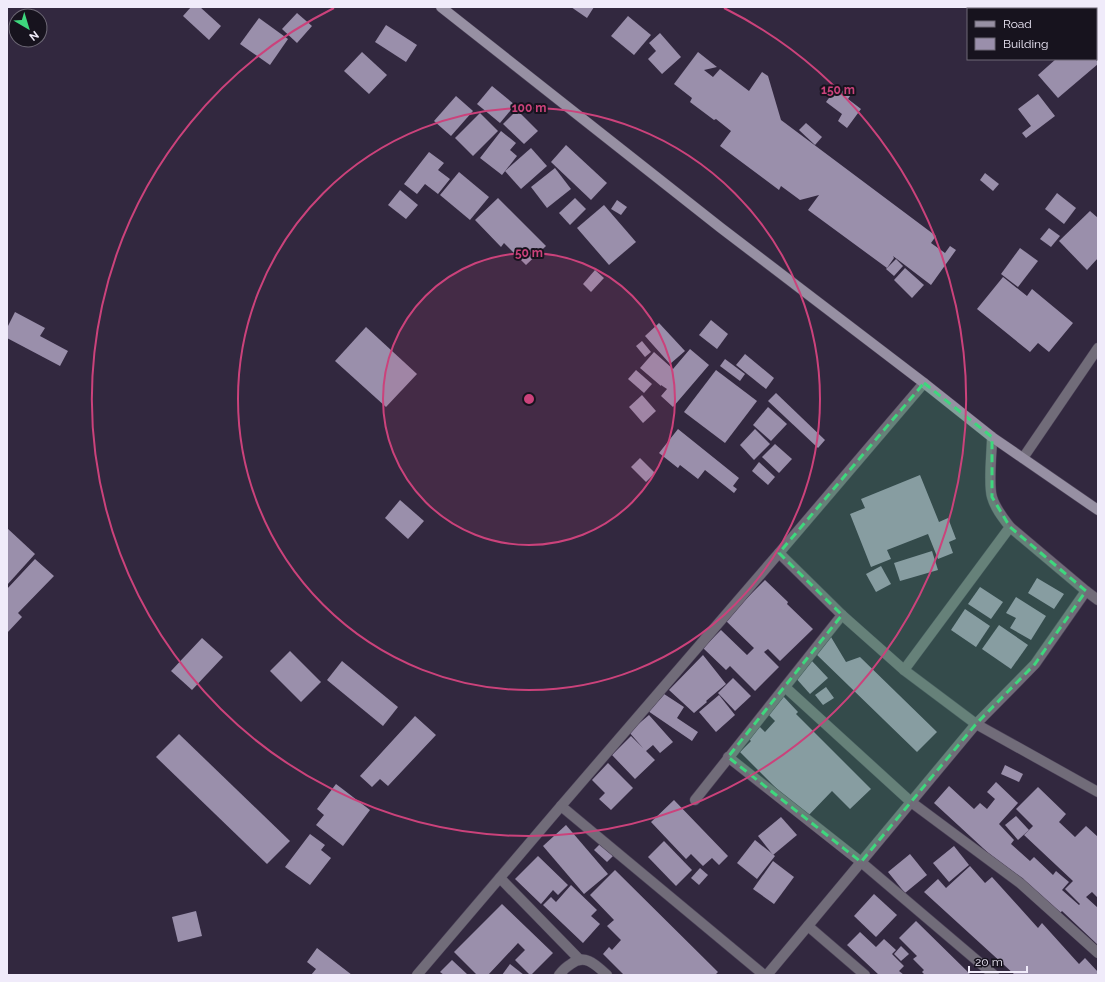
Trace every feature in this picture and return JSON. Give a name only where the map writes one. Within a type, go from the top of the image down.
[{"type":"street","points":[[441,7],[721,228],[924,383],[992,437],[1098,510]]},
{"type":"street","points":[[1023,458],[1098,348]]},
{"type":"street","points":[[417,975],[924,383]]},
{"type":"street","points":[[992,437],[990,485],[992,497],[1000,515],[1010,527],[1098,600]]},
{"type":"street","points":[[904,670],[1010,527]]},
{"type":"street","points":[[779,553],[842,615],[904,670],[976,724],[1098,792]]},
{"type":"street","points":[[561,806],[766,975],[976,724],[1035,664],[1086,591]]},
{"type":"street","points":[[695,800],[842,615]]},
{"type":"street","points":[[785,687],[911,802],[1020,883],[1098,953]]},
{"type":"street","points":[[728,757],[861,862],[994,975]]},
{"type":"street","points":[[500,878],[579,959],[586,960],[597,966],[607,975]]},
{"type":"street","points":[[808,926],[865,975]]},
{"type":"street","points":[[559,975],[562,971],[579,959]]},
{"type":"highlighted area","points":[[924,383],[992,437],[992,497],[1010,527],[1086,591],[1035,664],[976,724],[861,862],[728,757],[842,615],[779,553]]},
{"type":"building","points":[[191,7],[200,7],[221,26],[209,40],[183,16]]},
{"type":"building","points":[[571,7],[594,7],[587,18]]},
{"type":"building","points":[[297,13],[312,26],[297,43],[282,29]]},
{"type":"building","points":[[628,16],[651,35],[634,55],[611,36]]},
{"type":"building","points":[[259,18],[288,39],[270,65],[240,44]]},
{"type":"building","points":[[386,25],[417,45],[406,62],[375,42]]},
{"type":"building","points":[[660,33],[681,57],[662,74],[648,59],[656,51],[649,43]]},
{"type":"building","points":[[362,52],[387,75],[369,94],[344,71]]},
{"type":"building","points":[[698,52],[717,67],[704,70],[713,77],[720,69],[749,91],[762,72],[768,76],[781,120],[936,236],[931,243],[945,253],[950,246],[956,250],[931,285],[893,256],[894,258],[887,268],[808,210],[819,195],[800,200],[781,186],[779,190],[720,146],[731,131],[690,102],[692,98],[674,84]]},
{"type":"building","points":[[1055,60],[1096,60],[1098,62],[1098,64],[1058,98],[1038,75]]},
{"type":"building","points":[[492,86],[515,105],[500,123],[477,104]]},
{"type":"building","points":[[837,87],[850,96],[848,99],[861,109],[847,128],[838,121],[842,114],[826,102]]},
{"type":"building","points":[[1038,94],[1055,116],[1026,138],[1022,133],[1031,126],[1018,109]]},
{"type":"building","points":[[456,96],[473,111],[451,136],[434,121]]},
{"type":"building","points":[[517,110],[538,131],[524,144],[503,124]]},
{"type":"building","points":[[480,113],[498,131],[473,156],[455,138]]},
{"type":"building","points":[[806,123],[822,137],[815,145],[799,130]]},
{"type":"building","points":[[501,131],[516,143],[510,150],[517,156],[502,175],[480,158]]},
{"type":"building","points":[[566,145],[607,183],[591,200],[551,162]]},
{"type":"building","points":[[531,148],[547,166],[521,189],[505,171]]},
{"type":"building","points":[[429,152],[444,163],[438,170],[450,179],[438,194],[425,184],[417,194],[404,184]]},
{"type":"building","points":[[555,168],[571,189],[547,208],[531,187]]},
{"type":"building","points":[[459,172],[489,197],[470,220],[440,195]]},
{"type":"building","points":[[985,173],[999,184],[993,191],[980,180]]},
{"type":"building","points":[[400,190],[418,205],[406,219],[388,205]]},
{"type":"building","points":[[1057,193],[1076,208],[1064,224],[1045,209]]},
{"type":"building","points":[[498,198],[546,246],[526,265],[504,243],[501,247],[475,220]]},
{"type":"building","points":[[575,198],[586,209],[570,225],[559,213]]},
{"type":"building","points":[[617,200],[627,207],[621,215],[611,209]]},
{"type":"building","points":[[604,205],[636,242],[609,265],[577,228]]},
{"type":"building","points":[[1090,211],[1098,218],[1098,258],[1087,270],[1059,241]]},
{"type":"building","points":[[1049,228],[1060,236],[1051,247],[1040,239]]},
{"type":"building","points":[[1020,248],[1038,261],[1018,287],[1001,274]]},
{"type":"building","points":[[896,259],[903,266],[894,276],[886,269]]},
{"type":"building","points":[[905,268],[924,285],[912,298],[894,280]]},
{"type":"building","points":[[595,270],[604,278],[591,292],[583,284]]},
{"type":"building","points":[[1003,277],[1027,296],[1032,289],[1073,323],[1049,352],[1038,343],[1030,352],[977,309]]},
{"type":"building","points":[[15,312],[45,328],[40,336],[68,351],[60,366],[7,338],[7,328]]},
{"type":"building","points":[[711,320],[728,334],[717,349],[699,335]]},
{"type":"building","points":[[659,323],[685,351],[670,364],[645,336]]},
{"type":"building","points":[[366,327],[417,374],[386,407],[335,361]]},
{"type":"building","points":[[642,341],[651,352],[645,357],[636,346]]},
{"type":"building","points":[[690,349],[709,365],[673,407],[661,396],[667,389],[661,386],[640,368],[654,352],[673,369]]},
{"type":"building","points":[[745,354],[774,378],[766,389],[736,365]]},
{"type":"building","points":[[725,359],[745,374],[740,381],[720,366]]},
{"type":"building","points":[[636,370],[652,384],[644,393],[628,379]]},
{"type":"building","points":[[716,370],[757,401],[725,443],[684,412]]},
{"type":"building","points":[[776,393],[825,440],[818,448],[768,401]]},
{"type":"building","points":[[642,395],[656,411],[643,423],[629,407]]},
{"type":"building","points":[[768,407],[787,424],[771,441],[753,425]]},
{"type":"building","points":[[678,429],[739,478],[733,486],[737,489],[734,493],[705,470],[698,479],[680,465],[678,468],[659,453]]},
{"type":"building","points":[[755,429],[770,444],[754,460],[740,445]]},
{"type":"building","points":[[775,444],[792,459],[779,473],[762,457]]},
{"type":"building","points":[[640,458],[655,473],[646,482],[631,467]]},
{"type":"building","points":[[759,462],[775,477],[768,485],[752,471]]},
{"type":"building","points":[[920,475],[939,522],[948,518],[956,539],[949,542],[953,553],[938,559],[928,534],[887,550],[891,559],[871,567],[850,514],[865,508],[861,499]]},
{"type":"building","points":[[400,500],[424,521],[408,539],[385,518]]},
{"type":"building","points":[[7,528],[35,554],[7,585]]},
{"type":"building","points":[[932,551],[938,570],[900,581],[894,563]]},
{"type":"building","points":[[35,559],[54,576],[18,613],[22,617],[7,633],[7,589]]},
{"type":"building","points":[[881,566],[891,584],[876,592],[866,574]]},
{"type":"building","points":[[1037,578],[1064,594],[1054,609],[1028,593]]},
{"type":"building","points":[[765,580],[813,629],[780,661],[768,649],[764,652],[779,667],[755,691],[730,666],[726,670],[703,648],[721,630],[747,655],[754,648],[725,620]]},
{"type":"building","points":[[980,587],[1003,602],[991,619],[968,604]]},
{"type":"building","points":[[1016,597],[1046,616],[1031,640],[1010,628],[1016,618],[1006,613]]},
{"type":"building","points":[[965,609],[990,626],[976,647],[951,630]]},
{"type":"building","points":[[999,625],[1028,645],[1011,669],[982,649]]},
{"type":"building","points":[[831,637],[846,662],[860,657],[937,732],[917,752],[815,653]]},
{"type":"building","points":[[202,638],[223,657],[192,690],[171,671]]},
{"type":"building","points":[[290,651],[321,682],[301,702],[270,671]]},
{"type":"building","points":[[703,655],[726,684],[694,713],[669,690]]},
{"type":"building","points":[[811,660],[828,678],[810,694],[794,676]]},
{"type":"building","points":[[342,661],[398,707],[383,726],[327,680]]},
{"type":"building","points":[[733,678],[751,696],[735,711],[718,693]]},
{"type":"building","points":[[826,687],[834,698],[823,705],[815,695]]},
{"type":"building","points":[[661,692],[684,707],[677,718],[698,732],[692,741],[648,711]]},
{"type":"building","points":[[719,695],[735,715],[716,732],[699,712]]},
{"type":"building","points":[[783,696],[798,712],[796,714],[871,789],[850,809],[832,791],[806,818],[740,752],[751,741],[746,736],[758,725],[765,732],[775,721],[767,713]]},
{"type":"building","points":[[649,715],[673,742],[660,753],[653,745],[646,751],[655,760],[635,779],[612,755],[631,736],[643,748],[629,732]]},
{"type":"building","points":[[415,716],[436,735],[388,786],[380,779],[372,787],[360,776]]},
{"type":"building","points":[[179,734],[290,841],[267,864],[156,757]]},
{"type":"building","points":[[608,763],[633,788],[611,810],[599,799],[605,793],[592,780]]},
{"type":"building","points":[[1005,765],[1023,774],[1019,782],[1001,774]]},
{"type":"building","points":[[996,782],[1018,803],[999,824],[1014,840],[1011,844],[1030,861],[1034,857],[1053,875],[1056,871],[1069,882],[1062,890],[1079,905],[1080,904],[1065,889],[1073,881],[1024,835],[1033,826],[1016,809],[1038,787],[1066,814],[1059,822],[1075,837],[1086,826],[1098,837],[1098,898],[1092,892],[1086,897],[1098,908],[1098,945],[1062,911],[1057,916],[934,803],[949,786],[974,809],[980,803],[987,809],[995,799],[987,792]]},
{"type":"building","points":[[336,784],[370,810],[343,846],[316,825],[324,815],[317,809]]},
{"type":"building","points":[[674,800],[728,856],[719,865],[712,858],[703,866],[691,854],[686,859],[651,822]]},
{"type":"building","points":[[1016,816],[1029,830],[1018,840],[1005,825]]},
{"type":"building","points":[[781,817],[797,835],[773,855],[758,836]]},
{"type":"building","points":[[566,825],[608,874],[584,894],[543,846]]},
{"type":"building","points":[[310,834],[325,845],[321,850],[331,858],[310,885],[285,867]]},
{"type":"building","points":[[755,840],[775,856],[757,879],[737,863]]},
{"type":"building","points":[[664,841],[692,870],[676,886],[648,857]]},
{"type":"building","points":[[600,844],[613,856],[607,862],[594,850]]},
{"type":"building","points":[[954,846],[969,865],[949,882],[933,863]]},
{"type":"building","points":[[910,854],[927,875],[905,893],[888,872]]},
{"type":"building","points":[[538,856],[568,885],[558,895],[553,890],[541,904],[515,879]]},
{"type":"building","points":[[773,861],[794,877],[774,904],[753,889]]},
{"type":"building","points":[[970,866],[985,883],[992,877],[1038,928],[1042,923],[1079,964],[1085,958],[1098,972],[1098,975],[1015,975],[924,892],[938,879],[946,888]]},
{"type":"building","points":[[700,868],[708,875],[699,885],[691,878]]},
{"type":"building","points":[[615,870],[718,972],[715,975],[624,975],[603,954],[609,947],[612,950],[621,940],[607,926],[614,920],[590,895]]},
{"type":"building","points":[[571,885],[597,910],[591,916],[600,924],[583,943],[543,905],[551,897],[556,902]]},
{"type":"building","points":[[874,894],[897,915],[876,937],[854,916]]},
{"type":"building","points":[[502,904],[553,953],[531,975],[515,960],[525,950],[518,943],[488,975],[477,975],[454,952]]},
{"type":"building","points":[[196,911],[202,936],[178,942],[172,917]]},
{"type":"building","points":[[916,921],[971,975],[925,975],[922,972],[924,970],[913,959],[917,956],[899,938]]},
{"type":"building","points":[[860,932],[876,947],[884,939],[896,950],[892,954],[904,966],[899,971],[904,975],[879,975],[847,945]]},
{"type":"building","points":[[901,946],[909,954],[901,961],[894,954]]},
{"type":"building","points":[[317,948],[352,975],[311,975],[316,969],[307,962]]},
{"type":"building","points":[[452,960],[468,975],[444,975],[440,972]]},
{"type":"building","points":[[510,964],[524,975],[502,975]]}]
